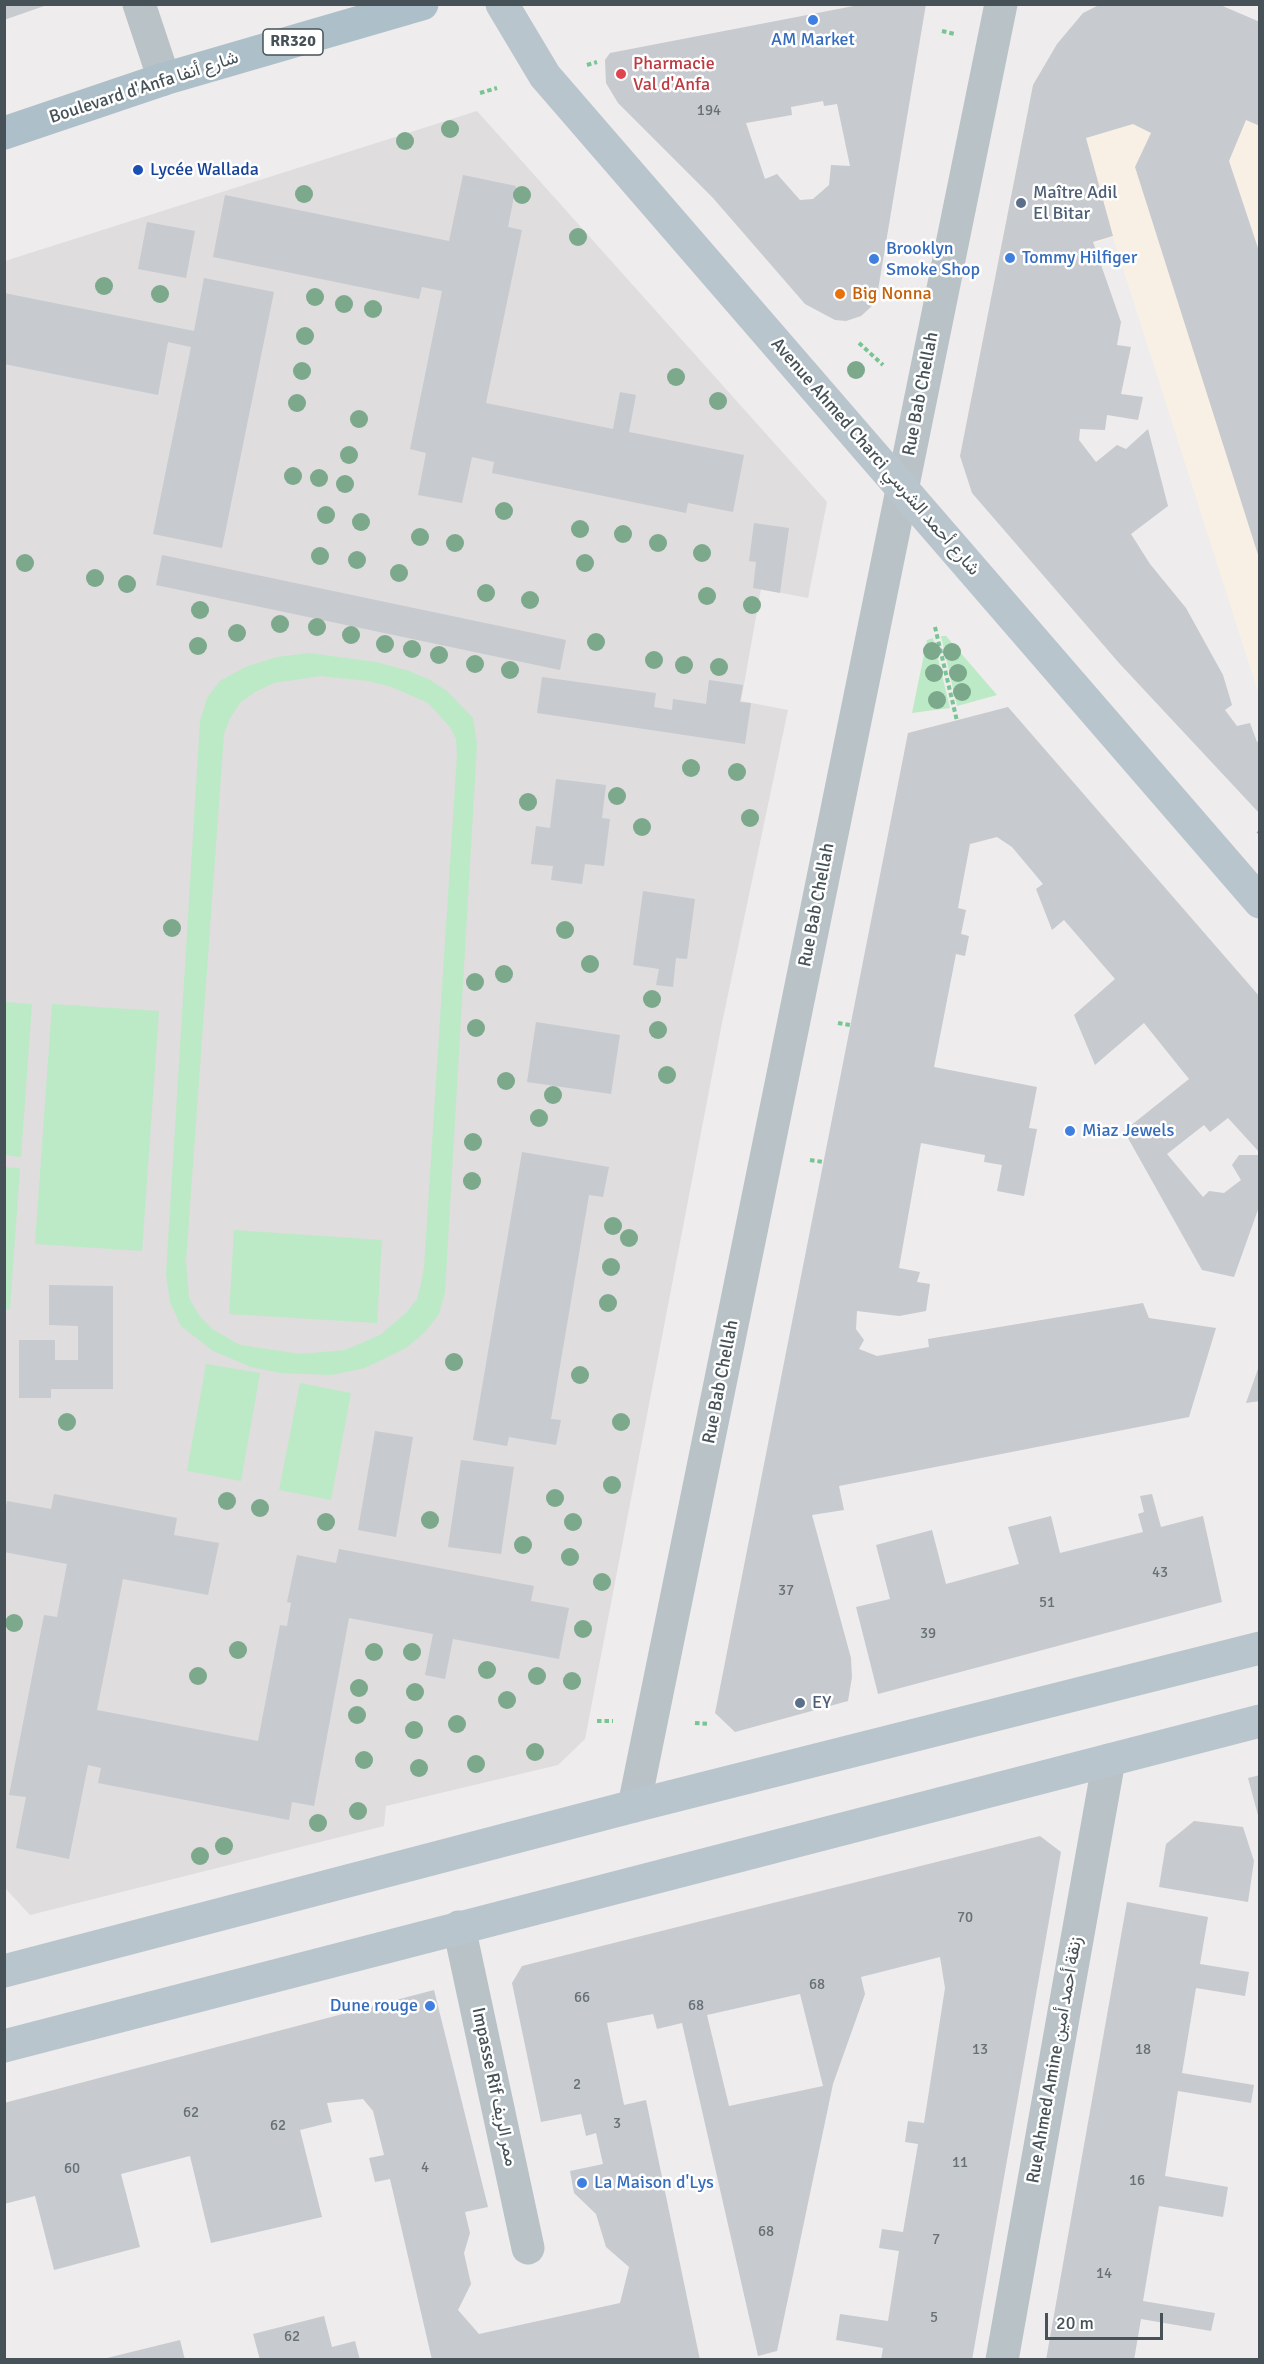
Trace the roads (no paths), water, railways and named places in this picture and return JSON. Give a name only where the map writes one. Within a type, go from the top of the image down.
[{"type":"main road","name":"Boulevard d'Anfa شارع أنفا","points":[[4,133],[164,79],[422,4]]},
{"type":"main road","name":"Avenue Ahmed Charci شارع أحمد الشرسي","points":[[502,4],[545,76],[1260,902]]},
{"type":"main road","points":[[4,1971],[634,1806],[1260,1648]]},
{"type":"main road","points":[[4,2046],[1260,1721]]},
{"type":"street","points":[[139,4],[164,79]]},
{"type":"street","name":"Rue Bab Chellah","points":[[634,1806],[1001,4]]},
{"type":"street","name":"Rue Ahmed Amine زنقة أحمد أمين","points":[[1002,2360],[1109,1760]]},
{"type":"street","name":"Impasse Rif ممر الريف","points":[[459,1927],[528,2248]]},
{"type":"place","name":"AM Market","points":[[813,20]]},
{"type":"place","name":"Pharmacie Val d'Anfa","points":[[621,74]]},
{"type":"place","name":"Lycée Wallada","points":[[138,170]]},
{"type":"place","name":"Maître Adil El Bitar","points":[[1021,203]]},
{"type":"place","name":"Tommy Hilfiger","points":[[1010,258]]},
{"type":"place","name":"Brooklyn Smoke Shop","points":[[874,259]]},
{"type":"place","name":"Big Nonna","points":[[840,294]]},
{"type":"place","name":"Miaz Jewels","points":[[1070,1131]]},
{"type":"place","name":"EY","points":[[800,1703]]},
{"type":"place","name":"Dune rouge","points":[[430,2006]]},
{"type":"place","name":"La Maison d'Lys","points":[[582,2183]]}]
